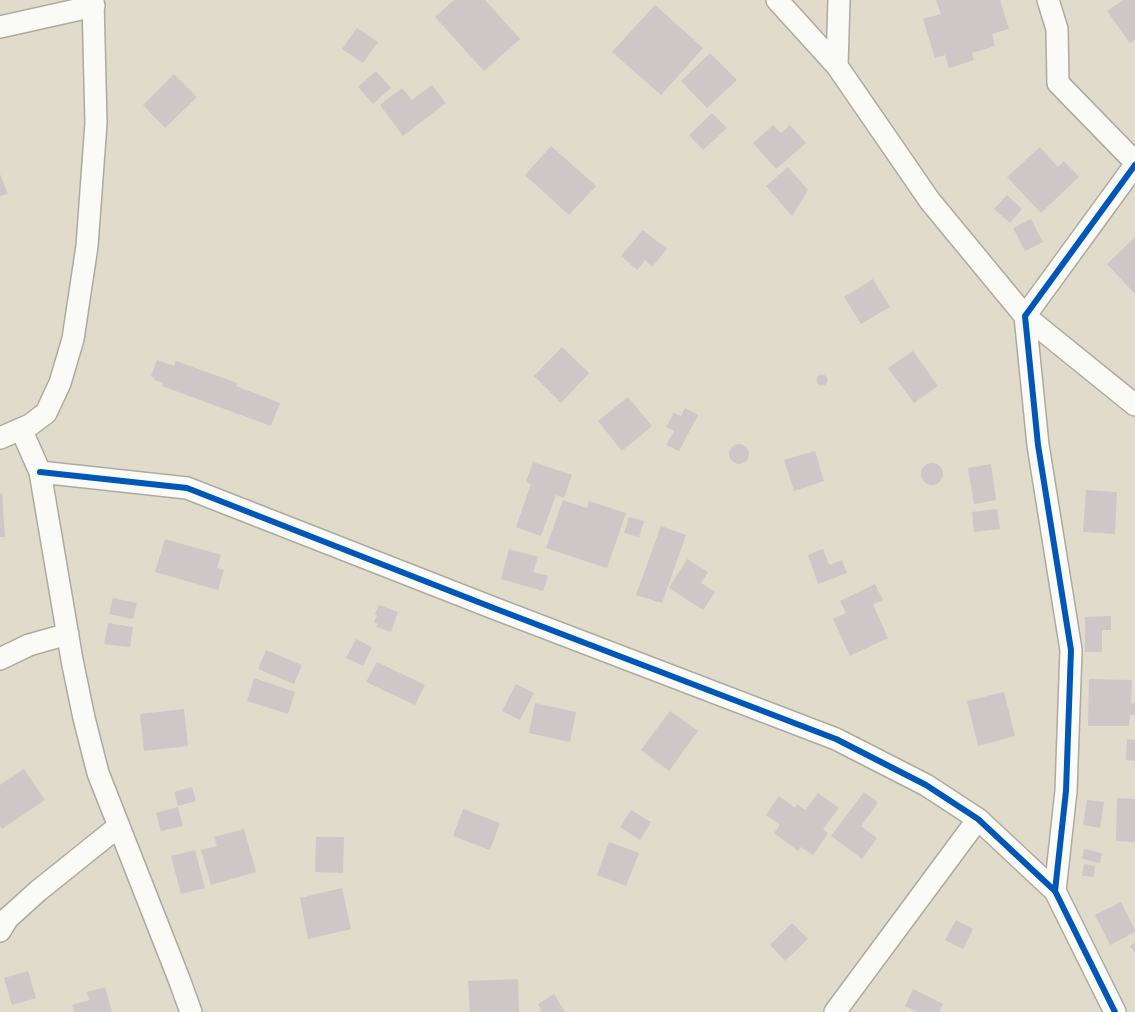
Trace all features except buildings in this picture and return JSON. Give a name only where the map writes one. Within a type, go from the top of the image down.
[{"type":"street","points":[[777,0],[837,66],[930,201],[1024,316],[1135,405]]},
{"type":"street","points":[[837,66],[839,0]]},
{"type":"street","points":[[1048,0],[1056,29],[1058,83],[1135,164],[1024,316],[1038,444],[1071,650],[1066,791],[1055,892]]},
{"type":"street","points":[[0,27],[93,3],[96,123],[87,246],[73,340],[60,383],[46,412],[30,425],[0,438]]},
{"type":"street","points":[[21,429],[40,472],[84,718],[98,773],[192,1012]]},
{"type":"street","points":[[40,472],[187,488],[836,739],[926,785],[978,819],[1055,892],[1115,1012]]},
{"type":"street","points":[[0,659],[29,644],[68,634]]},
{"type":"street","points":[[835,1012],[978,819]]},
{"type":"street","points":[[0,931],[8,918],[38,891],[119,826]]},
{"type":"cycle path","points":[[1055,891],[1066,791],[1071,650],[1038,445],[1025,316],[1135,165]]},
{"type":"cycle path","points":[[40,472],[187,488],[836,739],[926,785],[978,819],[1055,891],[1115,1012]]}]
